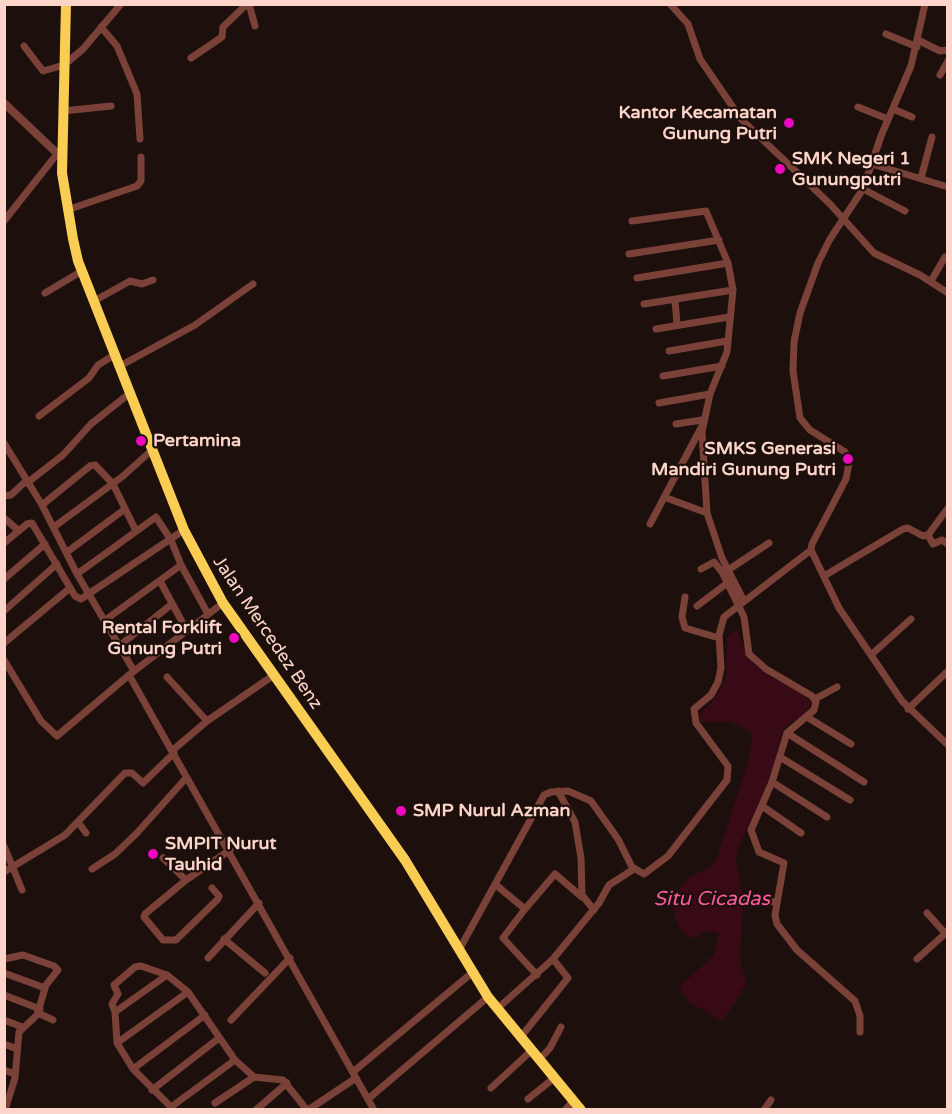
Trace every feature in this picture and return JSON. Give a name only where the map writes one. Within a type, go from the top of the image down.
[{"type":"main road","name":"Jalan Mercedez Benz","points":[[66,4],[63,111],[59,156],[67,210],[82,271],[184,530],[223,603],[405,860],[488,997],[581,1110]]},
{"type":"street","points":[[24,46],[43,71],[64,65],[74,58],[121,4]]},
{"type":"street","points":[[191,58],[222,37],[223,27],[248,4],[255,16],[255,26]]},
{"type":"street","points":[[670,4],[688,24],[696,52],[741,119],[790,164],[880,257],[931,281],[948,293]]},
{"type":"street","points":[[925,4],[911,66],[888,119],[863,189],[843,218],[818,263],[800,313],[794,342],[793,371],[800,418],[810,430],[845,452],[849,463],[846,479],[811,550],[838,608],[908,709],[948,745]]},
{"type":"street","points":[[101,27],[117,46],[137,94],[140,139]]},
{"type":"street","points":[[886,34],[940,51],[948,50]]},
{"type":"street","points":[[940,75],[948,61]]},
{"type":"street","points":[[4,103],[59,156],[4,221]]},
{"type":"street","points":[[63,111],[111,106]]},
{"type":"street","points":[[858,106],[888,119]]},
{"type":"street","points":[[893,109],[912,117]]},
{"type":"street","points":[[921,178],[932,137]]},
{"type":"street","points":[[67,210],[137,186],[141,181],[141,157]]},
{"type":"street","points":[[872,164],[948,187]]},
{"type":"street","points":[[863,189],[905,211]]},
{"type":"street","points":[[632,221],[706,211],[728,263],[733,290],[722,366],[710,394],[702,423],[650,524]]},
{"type":"street","points":[[629,254],[719,240]]},
{"type":"street","points":[[931,281],[945,257]]},
{"type":"street","points":[[637,278],[728,263]]},
{"type":"street","points":[[45,293],[82,271]]},
{"type":"street","points":[[94,301],[130,282],[142,284],[153,280]]},
{"type":"street","points":[[120,366],[195,325],[253,284]]},
{"type":"street","points":[[644,304],[733,290]]},
{"type":"street","points":[[675,300],[677,324]]},
{"type":"street","points":[[656,328],[729,316]]},
{"type":"street","points":[[669,351],[727,341]]},
{"type":"street","points":[[39,416],[89,378],[95,367],[116,354]]},
{"type":"street","points":[[663,376],[722,366]]},
{"type":"street","points":[[4,496],[9,497],[63,455],[91,424],[130,393]]},
{"type":"street","points":[[659,403],[710,394]]},
{"type":"street","points":[[676,424],[702,423]]},
{"type":"street","points":[[702,423],[707,513],[741,602],[748,654],[766,669],[815,699],[817,705],[807,717],[791,726],[787,733],[772,782],[752,830],[759,852],[784,863],[776,919],[791,944],[855,1001],[861,1016],[860,1032]]},
{"type":"street","points":[[4,443],[42,505],[89,596],[119,646],[186,778],[230,850],[374,1110]]},
{"type":"street","points":[[54,527],[113,484],[152,450]]},
{"type":"street","points":[[42,505],[92,465],[96,466],[113,484],[136,531]]},
{"type":"street","points":[[663,497],[707,513]]},
{"type":"street","points":[[824,576],[903,529],[908,528],[923,536],[928,535],[948,508]]},
{"type":"street","points":[[67,552],[125,509]]},
{"type":"street","points":[[77,574],[158,517],[208,614]]},
{"type":"street","points":[[4,518],[19,531]]},
{"type":"street","points":[[4,543],[32,523],[77,598],[89,596],[184,530]]},
{"type":"street","points":[[928,535],[933,544],[942,540],[948,544]]},
{"type":"street","points":[[728,570],[769,543]]},
{"type":"street","points":[[4,579],[45,544]]},
{"type":"street","points":[[459,950],[496,885],[537,804],[544,795],[558,791],[574,793],[591,801],[618,839],[634,869],[644,874],[668,856],[727,780],[728,766],[696,723],[693,714],[695,706],[711,695],[718,682],[721,668],[719,639],[724,617],[811,550]]},
{"type":"street","points":[[701,569],[715,562],[726,584],[741,602]]},
{"type":"street","points":[[4,611],[57,564]]},
{"type":"street","points":[[104,621],[181,565]]},
{"type":"street","points":[[160,581],[187,631]]},
{"type":"street","points":[[697,606],[726,584]]},
{"type":"street","points":[[4,643],[70,588]]},
{"type":"street","points":[[685,597],[682,617],[685,628],[719,639]]},
{"type":"street","points":[[4,660],[41,721],[57,736],[132,673],[223,603]]},
{"type":"street","points":[[119,646],[172,604]]},
{"type":"street","points":[[871,655],[911,620]]},
{"type":"street","points":[[908,709],[948,671]]},
{"type":"street","points":[[4,872],[12,865],[65,835],[125,773],[132,773],[143,783],[207,721],[274,675]]},
{"type":"street","points":[[167,677],[207,721]]},
{"type":"street","points":[[815,699],[837,687]]},
{"type":"street","points":[[807,717],[851,744]]},
{"type":"street","points":[[787,733],[864,782]]},
{"type":"street","points":[[780,757],[850,800]]},
{"type":"street","points":[[92,869],[114,854],[137,833],[186,778]]},
{"type":"street","points":[[772,782],[827,817]]},
{"type":"street","points":[[558,791],[572,814],[577,831],[583,898]]},
{"type":"street","points":[[762,806],[801,833]]},
{"type":"street","points":[[78,822],[86,833]]},
{"type":"street","points":[[4,846],[6,856],[22,890]]},
{"type":"street","points":[[212,888],[219,896],[218,899],[179,938],[166,942],[143,916],[186,880],[230,850]]},
{"type":"street","points":[[6,856],[17,851]]},
{"type":"street","points":[[163,858],[186,880]]},
{"type":"street","points":[[497,1009],[553,959],[594,909],[609,885],[634,869]]},
{"type":"street","points":[[537,975],[503,938],[525,909],[557,874],[594,909]]},
{"type":"street","points":[[496,885],[525,909]]},
{"type":"street","points":[[746,901],[777,902]]},
{"type":"street","points":[[208,958],[259,903]]},
{"type":"street","points":[[917,959],[946,932],[927,914]]},
{"type":"street","points":[[225,939],[265,973]]},
{"type":"street","points":[[4,959],[23,955],[56,967],[57,973],[45,988],[39,1011],[22,1028],[15,1074],[4,1110]]},
{"type":"street","points":[[231,1020],[290,958]]},
{"type":"street","points":[[520,1038],[568,978],[553,959]]},
{"type":"street","points":[[235,1060],[170,1108],[133,1069],[117,1043],[115,1012],[112,1004],[118,994],[114,985],[135,967],[141,966],[166,975],[188,992],[235,1060],[254,1077]]},
{"type":"street","points":[[215,1103],[254,1077],[272,1077],[287,1083],[308,1110],[355,1075],[472,972]]},
{"type":"street","points":[[4,973],[45,988]]},
{"type":"street","points":[[115,1012],[166,975]]},
{"type":"street","points":[[117,1043],[188,992]]},
{"type":"street","points":[[4,995],[53,1020]]},
{"type":"street","points":[[368,1099],[488,997]]},
{"type":"street","points":[[133,1069],[205,1015]]},
{"type":"street","points":[[4,1020],[22,1028]]},
{"type":"street","points":[[539,1060],[550,1048],[561,1028]]},
{"type":"street","points":[[152,1090],[219,1038]]},
{"type":"street","points":[[4,1044],[17,1049]]},
{"type":"street","points":[[491,1088],[531,1051]]},
{"type":"street","points":[[4,1070],[15,1074]]},
{"type":"street","points":[[528,1099],[554,1078]]},
{"type":"street","points":[[256,1110],[287,1083]]},
{"type":"street","points":[[764,1110],[771,1100]]},
{"type":"street","points":[[565,1110],[573,1101]]},
{"type":"water","name":"Situ Cicadas","points":[[737,629],[745,651],[757,667],[803,694],[812,703],[804,716],[789,723],[781,734],[773,771],[738,849],[736,859],[743,897],[740,961],[747,983],[723,1021],[690,1003],[679,987],[714,955],[719,933],[704,931],[697,938],[688,936],[678,925],[672,908],[676,893],[689,877],[708,868],[716,860],[748,762],[751,732],[730,722],[702,722],[699,718],[700,713],[711,703],[722,687],[726,675],[727,638]]},
{"type":"place","name":"Kantor Kecamatan Gunung Putri","points":[[789,123]]},
{"type":"place","name":"SMK Negeri 1 Gunungputri","points":[[780,169]]},
{"type":"place","name":"Pertamina","points":[[141,441]]},
{"type":"place","name":"SMKS Generasi Mandiri Gunung Putri","points":[[848,459]]},
{"type":"place","name":"Rental Forklift Gunung Putri","points":[[234,638]]},
{"type":"place","name":"SMP Nurul Azman","points":[[401,811]]},
{"type":"place","name":"SMPIT Nurut Tauhid","points":[[153,854]]}]
